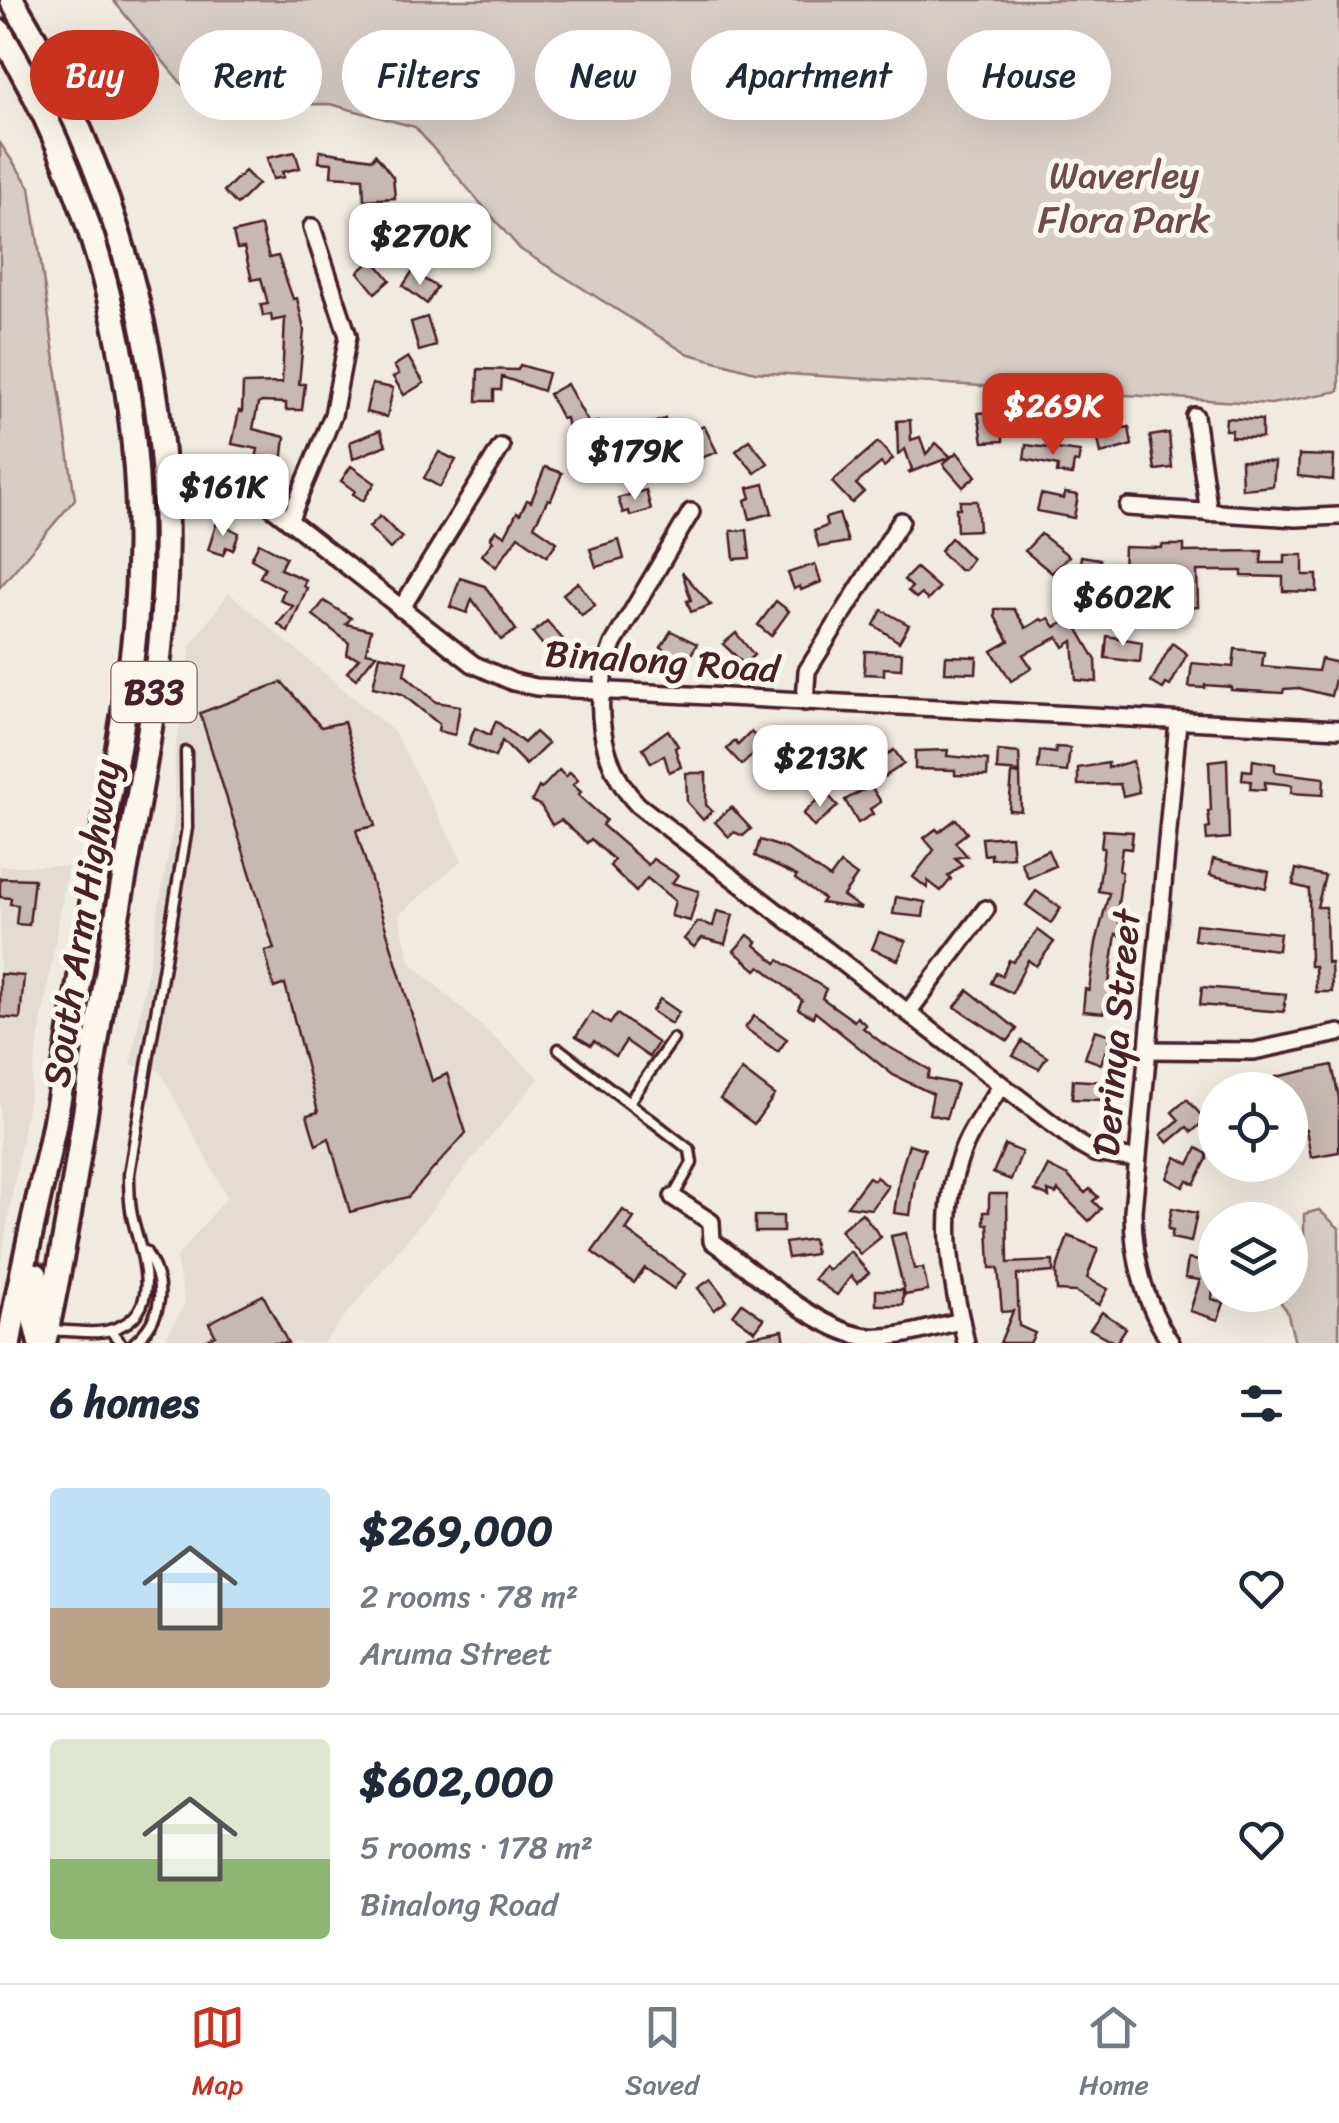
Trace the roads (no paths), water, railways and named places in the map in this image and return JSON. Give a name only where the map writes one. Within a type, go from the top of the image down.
[{"type":"main road","name":"South Arm Highway","points":[[12,0],[76,120],[128,262],[154,385],[166,512],[163,613],[152,710],[88,1083],[75,1184],[40,1340]]},
{"type":"main road","name":"South Arm Highway","points":[[0,32],[51,130],[98,260],[126,377],[137,482],[138,583],[129,679],[83,967],[9,1343]]},
{"type":"main road","points":[[40,1340],[32,1298],[41,1248],[42,1187]]},
{"type":"street","points":[[289,521],[332,416],[348,336],[312,227]]},
{"type":"street","points":[[1195,416],[1209,513]]},
{"type":"street","points":[[401,608],[501,448]]},
{"type":"street","name":"Binalong Road","points":[[251,492],[464,658],[492,674],[536,687],[805,702],[832,712],[1339,729]]},
{"type":"street","points":[[1128,507],[1296,518],[1339,516]]},
{"type":"street","points":[[692,512],[612,644],[604,666],[601,724],[612,770],[638,805],[1086,1149],[1113,1157],[1136,1158]]},
{"type":"street","points":[[805,702],[808,671],[902,521]]},
{"type":"street","name":"Derinya Street","points":[[1172,1343],[1149,1302],[1135,1256],[1132,1211],[1178,722]]},
{"type":"street","points":[[909,1011],[986,909]]},
{"type":"street","points":[[1147,1050],[1254,1051],[1339,1033]]},
{"type":"street","points":[[966,1343],[947,1242],[948,1204],[965,1144],[1001,1086]]},
{"type":"street","points":[[674,1196],[711,1222],[712,1240],[820,1320],[845,1332],[888,1337],[961,1320]]},
{"type":"lane","points":[[40,1340],[110,1330],[134,1316],[142,1304],[147,1281],[128,1195],[130,1163],[187,828],[186,752]]},
{"type":"lane","points":[[629,1102],[673,1039]]},
{"type":"lane","points":[[559,1049],[692,1154],[687,1175],[674,1196]]},
{"type":"lane","points":[[134,1343],[152,1323],[160,1300],[156,1271],[140,1244]]},
{"type":"lane","points":[[110,1330],[120,1343]]},
{"type":"park label","name":"Waverley Flora Park","points":[[1124,197]]}]
